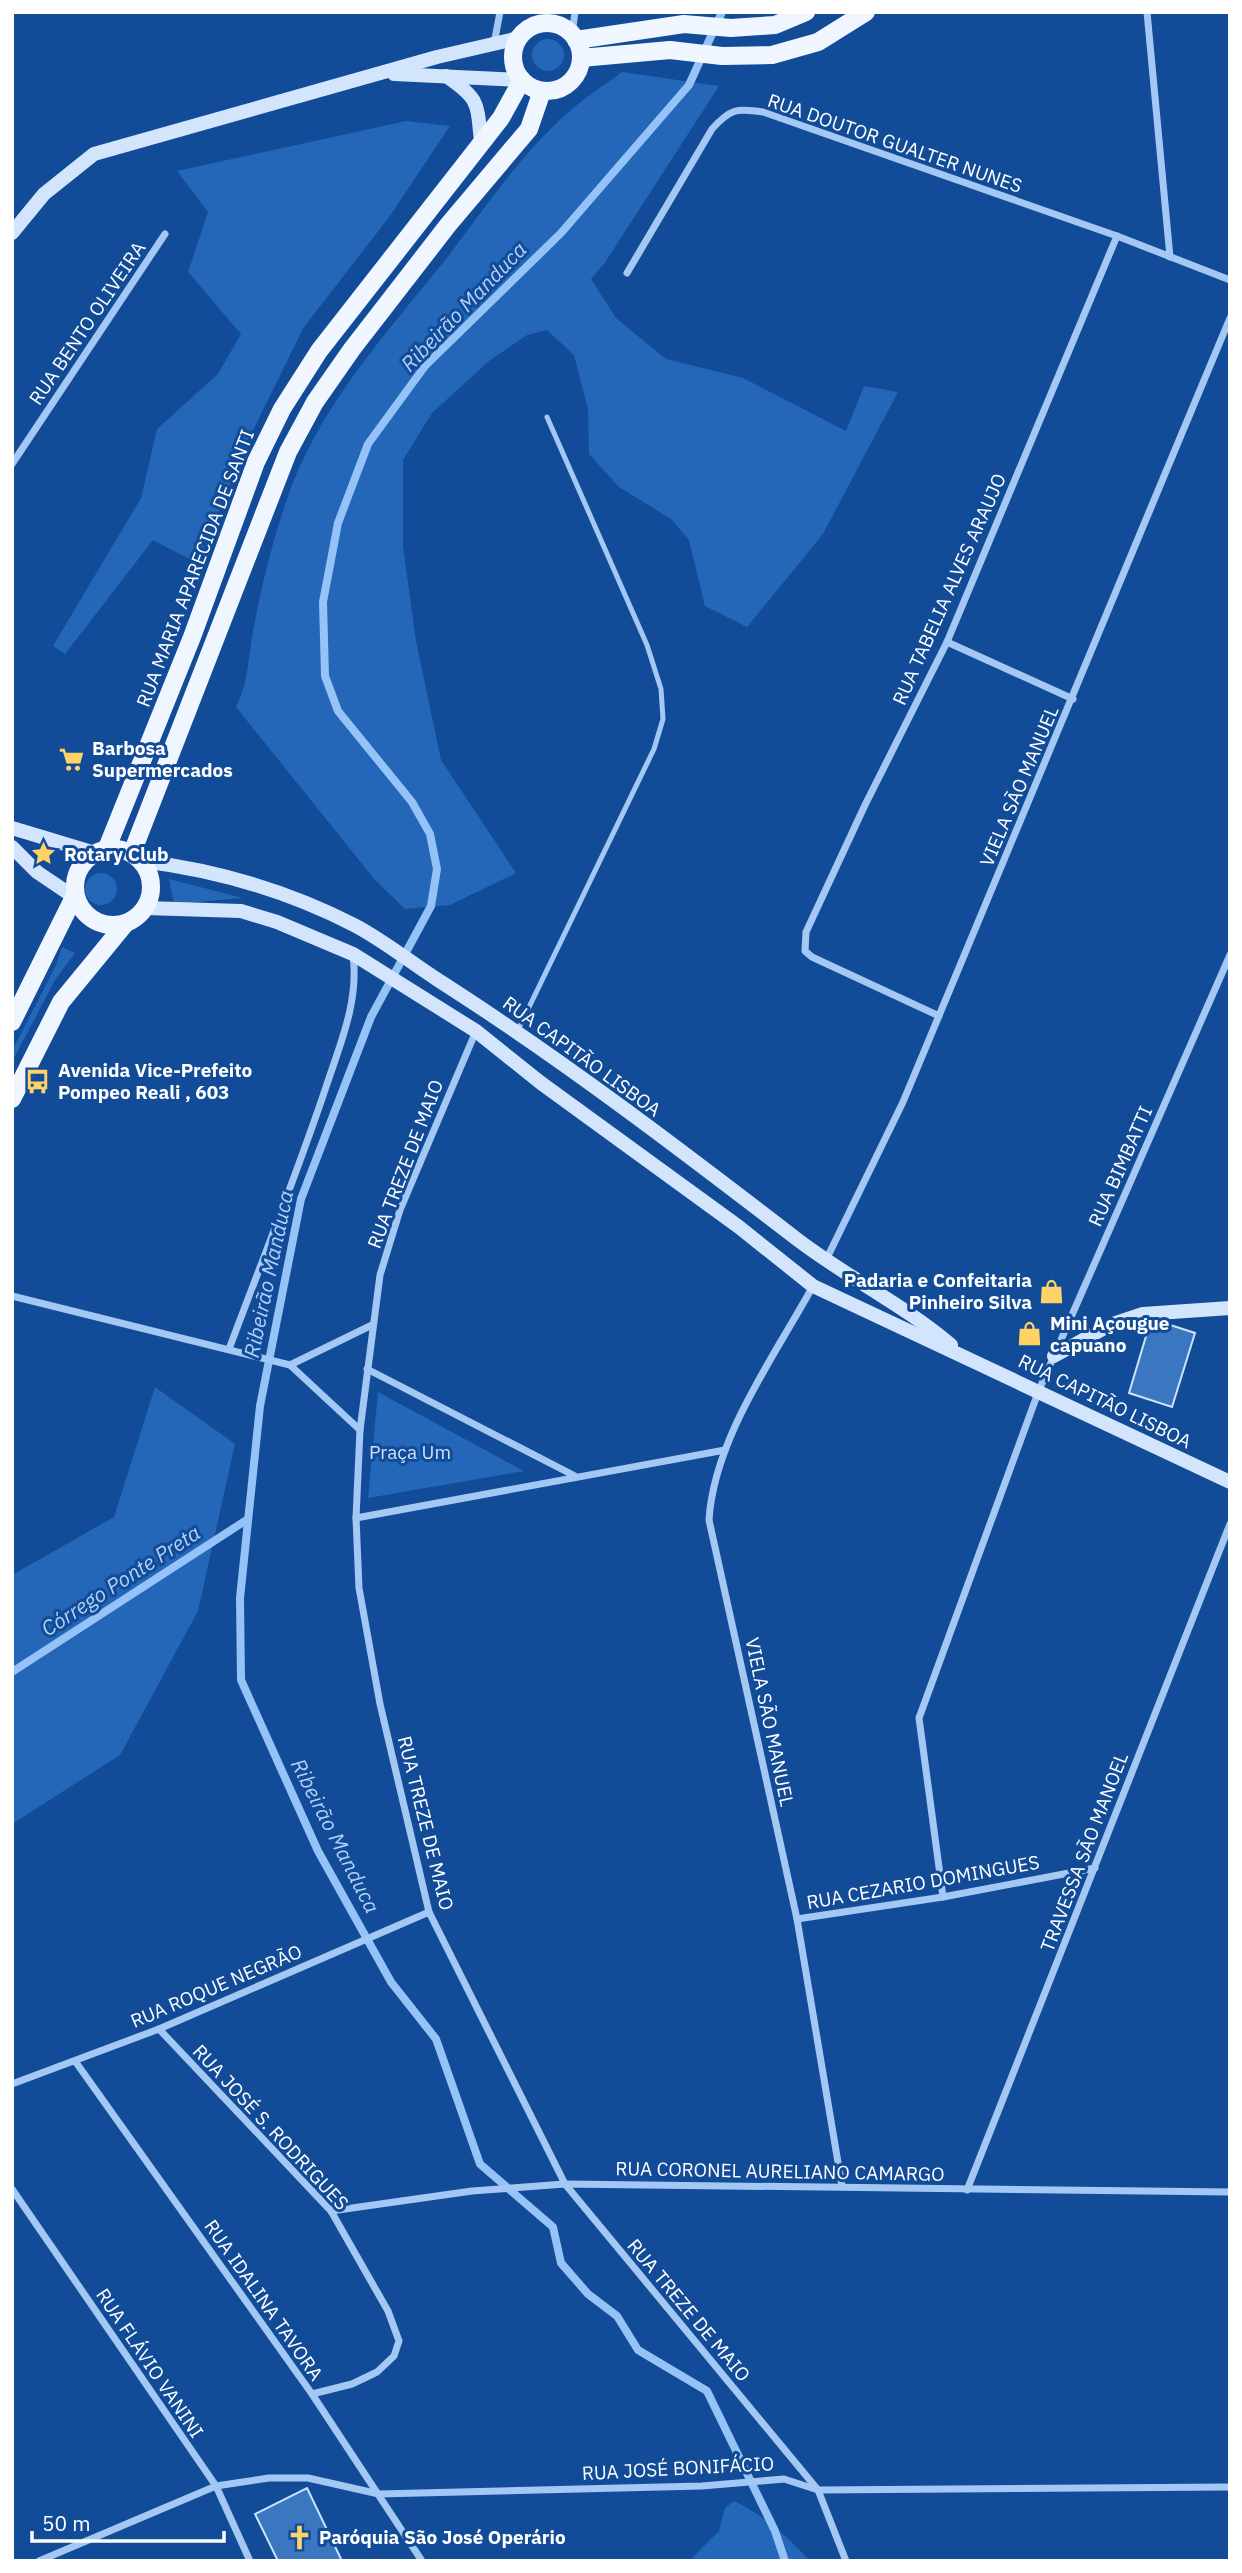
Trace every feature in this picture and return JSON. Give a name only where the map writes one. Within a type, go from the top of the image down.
[{"type":"main road","points":[[576,44],[684,24],[731,28],[775,25],[806,12]]},
{"type":"main road","points":[[576,44],[722,55],[772,55],[818,42],[866,12]]},
{"type":"main road","points":[[544,23],[559,26],[576,44],[577,72],[568,83],[556,90],[542,91],[522,80],[513,60],[519,38],[530,27],[544,23]]},
{"type":"main road","name":"RUA MARIA APARECIDA DE SANTI","points":[[101,850],[192,637],[256,462],[282,409],[319,351],[501,118],[522,80]]},
{"type":"main road","points":[[12,1099],[61,1002],[125,923],[145,908],[152,884],[137,857],[293,442],[315,402],[352,349],[448,225],[529,129],[542,91]]},
{"type":"main road","points":[[12,1022],[74,897],[78,871],[101,850],[137,857]]},
{"type":"main road","points":[[74,897],[89,917],[100,923],[125,923]]},
{"type":"street","points":[[494,44],[500,12]]},
{"type":"street","points":[[575,12],[576,44]]},
{"type":"street","points":[[1147,12],[1170,257]]},
{"type":"street","points":[[12,233],[44,194],[94,154],[519,38]]},
{"type":"street","points":[[382,74],[522,80]]},
{"type":"street","points":[[446,76],[471,93],[477,107],[481,142]]},
{"type":"street","name":"RUA DOUTOR GUALTER NUNES","points":[[626,273],[712,129],[727,112],[744,109],[763,112],[1118,236],[1230,279]]},
{"type":"street","name":"RUA BENTO OLIVEIRA","points":[[12,464],[165,234]]},
{"type":"street","name":"RUA TABELIA ALVES ARAUJO","points":[[939,1016],[805,951],[803,943],[811,920],[947,642],[1118,236]]},
{"type":"street","name":"VIELA SÃO MANUEL","points":[[826,1261],[902,1102],[939,1016],[1230,318]]},
{"type":"street","points":[[947,642],[1073,699]]},
{"type":"street","points":[[12,828],[101,850]]},
{"type":"street","points":[[12,847],[37,872],[74,897]]},
{"type":"street","name":"RUA CAPITÃO LISBOA","points":[[137,857],[222,874],[313,906],[356,925],[517,1032],[682,1151],[826,1261],[928,1325],[963,1355]]},
{"type":"street","name":"RUA CAPITÃO LISBOA","points":[[145,908],[242,911],[277,922],[353,954],[425,996],[476,1031],[541,1083],[739,1227],[813,1286],[859,1310],[1039,1390],[1230,1482]]},
{"type":"street","points":[[229,1349],[315,1120],[351,1010],[356,974],[353,954]]},
{"type":"street","name":"RUA BIMBATTI","points":[[943,1897],[919,1718],[1039,1390],[1230,955]]},
{"type":"street","name":"RUA TREZE DE MAIO","points":[[476,1031],[400,1210],[380,1275],[360,1430],[356,1518],[359,1588],[380,1704],[429,1912],[565,2184],[818,2490],[846,2561]]},
{"type":"street","name":"VIELA SÃO MANUEL","points":[[813,1286],[725,1450],[711,1491],[709,1520],[797,1919],[842,2186]]},
{"type":"street","points":[[12,1296],[286,1364],[360,1430]]},
{"type":"street","points":[[1054,1356],[1110,1325],[1143,1314],[1230,1308]]},
{"type":"street","points":[[286,1364],[372,1325]]},
{"type":"street","points":[[367,1368],[575,1476]]},
{"type":"street","points":[[356,1518],[725,1450]]},
{"type":"street","name":"TRAVESSA SÃO MANOEL","points":[[967,2190],[1230,1524]]},
{"type":"street","name":"RUA CEZARIO DOMINGUES","points":[[797,1919],[943,1897],[1095,1868]]},
{"type":"street","name":"RUA ROQUE NEGRÃO","points":[[12,2084],[159,2029],[429,1912]]},
{"type":"street","name":"RUA JOSÉ S. RODRIGUES","points":[[159,2029],[331,2211],[388,2311],[399,2342],[394,2357],[377,2372],[352,2384],[312,2395]]},
{"type":"street","name":"RUA IDALINA TAVORA","points":[[75,2062],[312,2395],[422,2561]]},
{"type":"street","name":"RUA CORONEL AURELIANO CAMARGO","points":[[331,2211],[472,2191],[565,2184],[1230,2192]]},
{"type":"street","name":"RUA FLÁVIO VANINI","points":[[12,2189],[216,2486],[250,2561]]},
{"type":"street","name":"RUA JOSÉ BONIFÁCIO","points":[[39,2561],[216,2486],[268,2478],[308,2478],[379,2494],[702,2486],[784,2479],[818,2490],[1230,2487]]},
{"type":"lane","points":[[517,1032],[654,749],[663,719],[661,689],[647,645],[547,417]]},
{"type":"green space","points":[[548,39],[559,44],[564,55],[559,66],[548,71],[537,66],[532,55],[537,44]]},
{"type":"green space","points":[[622,72],[719,86],[604,264],[591,279],[616,318],[666,359],[743,378],[846,431],[864,386],[898,392],[823,534],[747,627],[705,606],[689,540],[671,519],[619,487],[589,454],[588,409],[574,355],[547,330],[527,335],[489,361],[432,413],[403,460],[403,546],[416,641],[441,760],[516,873],[450,905],[405,909],[375,880],[236,707],[246,679],[267,566],[299,469],[333,406],[353,376],[530,151],[570,111]]},
{"type":"green space","points":[[406,121],[450,126],[390,216],[304,327],[255,426],[197,563],[153,540],[65,654],[53,646],[141,498],[157,429],[218,374],[241,334],[188,272],[208,212],[177,171]]},
{"type":"green space","points":[[101,873],[113,877],[117,889],[113,901],[101,905],[89,901],[85,889],[89,877]]},
{"type":"green space","points":[[169,879],[243,898],[174,904]]},
{"type":"green space","points":[[62,947],[75,953],[55,980],[12,1062],[12,1051],[56,965]]},
{"type":"green space","points":[[155,1387],[235,1444],[198,1611],[120,1755],[12,1824],[12,1575],[114,1517]]},
{"type":"green space","name":"Praça Um","points":[[378,1392],[524,1471],[368,1498]]},
{"type":"green space","points":[[734,2501],[775,2527],[810,2561],[689,2561],[719,2531],[725,2508]]},
{"type":"building","points":[[1161,1322],[1195,1333],[1172,1407],[1129,1393],[1150,1323]]},
{"type":"building","name":"Paróquia São José Operário","points":[[307,2488],[342,2561],[278,2561],[255,2514]]},
{"type":"waterway","name":"Ribeirão Manduca","points":[[722,12],[689,85],[561,233],[425,366],[368,444],[338,523],[323,602],[325,676],[338,711],[412,802],[430,834],[437,869],[431,906],[371,1017],[301,1199],[260,1406],[240,1598],[241,1680],[318,1851],[391,1982],[436,2039],[480,2164],[553,2227],[561,2263],[588,2294],[617,2316],[638,2350],[707,2391],[775,2531],[785,2561]]},
{"type":"waterway","name":"Córrego Ponte Preta","points":[[12,1672],[248,1519]]},
{"type":"place","name":"Barbosa Supermercados","points":[[72,759]]},
{"type":"place","name":"Rotary Club","points":[[44,854]]},
{"type":"place","name":"Avenida Vice-Prefeito Pompeo Reali , 603","points":[[38,1081]]},
{"type":"place","name":"Padaria e Confeitaria Pinheiro Silva","points":[[1052,1291]]},
{"type":"place","name":"Mini Açougue capuano","points":[[1030,1334]]},
{"type":"place","name":"Paróquia São José Operário","points":[[299,2537]]}]
